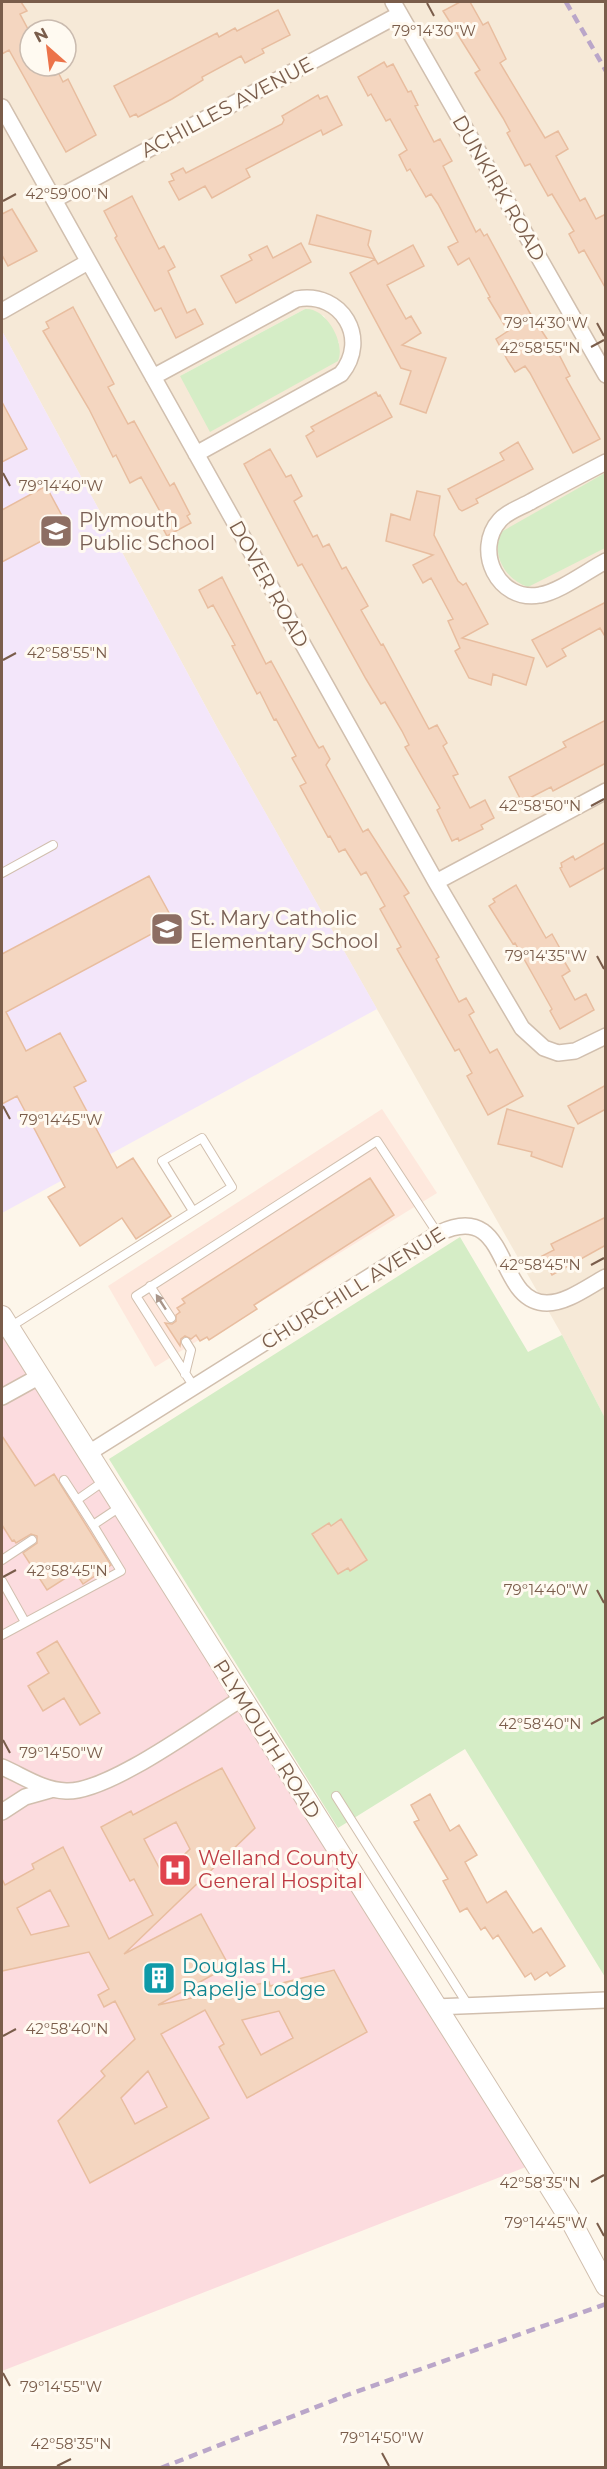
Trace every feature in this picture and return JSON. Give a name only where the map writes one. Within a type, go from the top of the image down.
[{"type":"street","name":"ACHILLES AVENUE","points":[[54,200],[396,8]]},
{"type":"street","name":"DUNKIRK ROAD","points":[[396,8],[606,375]]},
{"type":"street","name":"DOVER ROAD","points":[[2,107],[436,882],[522,1028],[544,1048],[558,1053],[575,1051],[606,1036]]},
{"type":"street","points":[[2,311],[88,262]]},
{"type":"street","points":[[153,377],[297,299],[324,300],[338,308],[348,320],[354,346],[350,361],[341,374],[196,454]]},
{"type":"street","points":[[606,462],[503,517],[492,533],[488,552],[497,578],[512,590],[526,596],[542,595],[606,561]]},
{"type":"street","points":[[436,882],[606,791]]},
{"type":"street","name":"CHURCHILL AVENUE","points":[[87,1454],[190,1380],[438,1234],[460,1225],[481,1229],[492,1241],[522,1290],[532,1299],[544,1303],[559,1301],[606,1277]]},
{"type":"street","name":"PLYMOUTH ROAD","points":[[5,1322],[571,2221],[606,2286]]},
{"type":"street","points":[[2,1397],[40,1376]]},
{"type":"street","points":[[2,1812],[25,1797],[53,1790],[81,1790],[107,1782],[241,1699]]},
{"type":"street","points":[[2,1767],[53,1790]]},
{"type":"street","points":[[435,2007],[606,2000]]},
{"type":"lane","points":[[2,873],[53,845]]},
{"type":"lane","points":[[5,1322],[193,1211],[232,1187],[202,1138],[162,1161],[193,1211]]},
{"type":"lane","points":[[190,1380],[136,1296],[377,1141],[438,1234]]},
{"type":"lane","points":[[150,1287],[171,1318]]},
{"type":"lane","points":[[186,1342],[191,1350],[190,1380]]},
{"type":"lane","points":[[2,1635],[121,1571],[64,1480]]},
{"type":"lane","points":[[77,1500],[104,1481]]},
{"type":"lane","points":[[93,1525],[120,1507]]},
{"type":"lane","points":[[2,1560],[32,1540]]},
{"type":"lane","points":[[2,1581],[26,1623]]},
{"type":"lane","points":[[336,1796],[468,2006]]},
{"type":"shaded area","points":[[2,2],[605,2],[605,1418],[562,1335],[219,731],[2,331]],"holes":[[[305,309],[324,316],[339,343],[180,376]]]},
{"type":"shaded area","name":"St. Mary Catholic Elementary School","points":[[2,331],[219,731],[377,1009],[2,1213]]},
{"type":"shaded area","points":[[382,1109],[437,1193],[155,1367],[108,1286]]},
{"type":"shaded area","name":"Welland County General Hospital","points":[[2,1316],[536,2163],[2,2371]]},
{"type":"green space","points":[[305,309],[313,310],[327,320],[337,336],[340,354],[338,361],[210,432],[180,376]]},
{"type":"green space","points":[[605,473],[605,548],[528,587],[513,578],[502,565],[499,557],[498,541],[501,532]]},
{"type":"green space","points":[[460,1237],[528,1352],[562,1335],[605,1418],[605,1977],[465,1749],[338,1828],[109,1459]]},
{"type":"building","points":[[2,2],[21,2],[27,11],[20,14],[22,18],[18,18],[18,66],[9,50],[2,54]]},
{"type":"building","points":[[460,2],[470,2],[483,25],[488,22],[506,59],[500,63],[545,138],[558,131],[568,149],[556,156],[580,201],[585,198],[596,219],[606,214],[606,289],[584,250],[579,253],[569,234],[574,231],[552,194],[548,196],[530,164],[525,166],[507,133],[510,131],[475,73],[480,70],[443,11]]},
{"type":"building","points":[[278,10],[290,35],[262,49],[264,53],[245,63],[241,56],[202,77],[203,80],[172,99],[138,117],[136,114],[130,117],[114,86],[217,33],[219,37],[235,28],[237,31]]},
{"type":"building","points":[[384,62],[387,67],[393,64],[408,92],[411,91],[418,105],[415,106],[434,142],[440,139],[452,161],[443,166],[476,232],[480,229],[484,236],[487,234],[530,313],[549,342],[552,341],[570,376],[566,378],[600,439],[573,453],[530,373],[525,366],[515,372],[508,361],[496,339],[508,331],[488,298],[490,297],[469,258],[458,265],[448,247],[458,242],[438,204],[431,194],[426,197],[410,169],[407,171],[399,155],[407,150],[390,119],[386,121],[371,94],[368,96],[358,77]]},
{"type":"building","points":[[25,78],[61,78],[63,82],[68,79],[96,135],[66,152]]},
{"type":"building","points":[[318,95],[320,99],[327,96],[342,125],[323,135],[321,130],[246,169],[250,177],[212,198],[205,186],[179,200],[169,182],[174,180],[171,174],[183,168],[186,173],[282,124],[284,120],[282,116]]},
{"type":"building","points":[[132,196],[159,249],[164,246],[175,267],[168,271],[187,313],[195,309],[203,324],[176,338],[161,308],[155,311],[115,238],[117,236],[104,211]]},
{"type":"building","points":[[12,209],[37,251],[8,266],[2,255],[2,214]]},
{"type":"building","points":[[317,215],[371,231],[368,245],[375,259],[309,244]]},
{"type":"building","points":[[301,243],[311,262],[236,303],[221,276],[252,260],[249,255],[267,246],[273,258]]},
{"type":"building","points":[[413,245],[424,266],[387,285],[406,319],[411,316],[421,333],[402,345],[446,358],[426,413],[400,404],[411,371],[401,368],[350,273],[375,259],[378,264]]},
{"type":"building","points":[[73,307],[114,384],[108,387],[128,424],[134,421],[170,486],[174,483],[190,514],[187,516],[191,523],[167,536],[160,523],[164,520],[162,515],[141,477],[130,483],[116,455],[113,457],[89,409],[43,331],[49,328],[46,322]]},
{"type":"building","points":[[376,392],[392,417],[317,457],[306,436],[314,431],[311,427]]},
{"type":"building","points":[[2,402],[27,449],[2,462]]},
{"type":"building","points":[[518,442],[533,469],[476,499],[478,503],[462,511],[459,509],[448,489],[504,460],[500,453]]},
{"type":"building","points":[[270,449],[286,477],[291,475],[302,496],[294,501],[313,537],[317,535],[323,547],[329,544],[342,569],[346,567],[368,606],[361,610],[381,645],[383,644],[429,729],[437,725],[447,743],[443,746],[458,774],[453,776],[470,808],[485,800],[494,818],[481,825],[483,829],[459,841],[458,838],[452,841],[437,810],[440,808],[405,747],[409,745],[402,731],[385,702],[381,704],[366,679],[302,564],[298,566],[244,464]]},
{"type":"building","points":[[46,486],[68,527],[2,562],[2,510]]},
{"type":"building","points":[[417,491],[440,496],[434,535],[458,581],[463,585],[466,583],[488,624],[462,638],[534,658],[526,685],[493,674],[491,685],[469,678],[455,651],[460,648],[448,621],[453,619],[431,578],[423,583],[413,565],[433,555],[386,541],[391,514],[410,520]]},
{"type":"building","points":[[222,577],[266,664],[271,661],[317,745],[319,748],[323,746],[330,759],[326,765],[363,832],[368,829],[409,893],[404,896],[439,957],[436,959],[459,1002],[466,998],[474,1012],[469,1015],[490,1053],[497,1049],[523,1096],[488,1115],[467,1076],[472,1073],[459,1049],[455,1051],[397,949],[401,947],[380,909],[385,906],[366,872],[361,875],[345,849],[339,852],[330,836],[328,837],[300,786],[306,783],[292,758],[296,756],[260,692],[257,694],[232,646],[235,645],[213,605],[208,608],[199,590]]},
{"type":"building","points":[[606,602],[606,638],[600,628],[562,649],[566,656],[547,667],[532,640]]},
{"type":"building","points":[[606,720],[606,763],[553,791],[551,787],[522,802],[509,777],[566,747],[563,742]]},
{"type":"building","points":[[606,842],[606,867],[570,887],[560,868],[561,863],[573,856],[575,860]]},
{"type":"building","points":[[149,876],[174,922],[6,1012],[26,1051],[60,1033],[86,1081],[74,1087],[117,1168],[133,1158],[171,1216],[136,1239],[122,1218],[80,1246],[48,1197],[65,1187],[17,1096],[2,1104],[2,954]]},
{"type":"building","points":[[516,885],[546,938],[552,934],[562,952],[560,954],[570,971],[562,976],[575,1000],[586,994],[594,1010],[560,1029],[550,1011],[552,1009],[515,943],[513,944],[489,906],[495,902],[493,899]]},
{"type":"building","points":[[606,1085],[606,1109],[578,1124],[568,1106]]},
{"type":"building","points":[[507,1109],[574,1128],[562,1167],[531,1156],[532,1152],[498,1144]]},
{"type":"building","points":[[370,1178],[394,1215],[254,1305],[257,1309],[209,1340],[207,1337],[200,1341],[196,1335],[191,1339],[185,1336],[181,1339],[180,1346],[165,1323],[172,1324],[176,1321],[176,1315],[180,1312],[177,1308],[185,1303],[182,1299]]},
{"type":"building","points":[[606,1217],[606,1245],[552,1275],[542,1256],[554,1250],[551,1244]]},
{"type":"building","points":[[2,1436],[35,1486],[54,1474],[111,1565],[83,1584],[75,1572],[47,1590],[23,1553],[37,1543],[37,1536],[31,1534],[16,1543],[12,1541],[2,1525]]},
{"type":"building","points":[[341,1519],[367,1560],[350,1571],[348,1568],[338,1574],[312,1534],[329,1523],[331,1526]]},
{"type":"building","points":[[57,1641],[100,1713],[80,1725],[64,1698],[43,1711],[28,1686],[49,1673],[37,1653]]},
{"type":"building","name":"Douglas H. Rapelje Lodge","points":[[222,1768],[255,1828],[124,1954],[201,1914],[229,1966],[158,2005],[269,1982],[270,1986],[334,1970],[367,2032],[247,2098],[219,2047],[224,2044],[205,2010],[161,2034],[209,2118],[90,2183],[58,2121],[105,2076],[101,2071],[135,2039],[115,2001],[104,2007],[98,1995],[109,1989],[89,1952],[2,1971],[2,1879],[5,1885],[34,1869],[32,1864],[63,1847],[109,1939],[153,1915],[134,1879],[130,1881],[101,1827],[131,1811],[133,1815]],"holes":[[[176,1822],[190,1849],[163,1875],[144,1839]],[[50,1890],[69,1926],[31,1935],[17,1908]],[[279,2011],[293,2038],[261,2055],[242,2020]],[[148,2071],[167,2107],[135,2124],[121,2098]]]},
{"type":"building","points":[[430,1794],[450,1831],[459,1825],[477,1855],[465,1862],[487,1903],[506,1891],[533,1933],[541,1928],[565,1966],[550,1976],[547,1972],[535,1980],[531,1973],[525,1977],[498,1935],[493,1939],[485,1927],[481,1930],[467,1908],[460,1912],[443,1881],[448,1879],[414,1822],[419,1820],[411,1805]]},
{"type":"railway","points":[[566,2],[606,71]]},
{"type":"railway","points":[[161,2468],[347,2395],[606,2304]]},
{"type":"place","name":"Plymouth Public School","points":[[56,531]]},
{"type":"place","name":"St. Mary Catholic Elementary School","points":[[167,929]]},
{"type":"place","name":"Welland County General Hospital","points":[[175,1870]]},
{"type":"place","name":"Douglas H. Rapelje Lodge","points":[[159,1978]]}]
